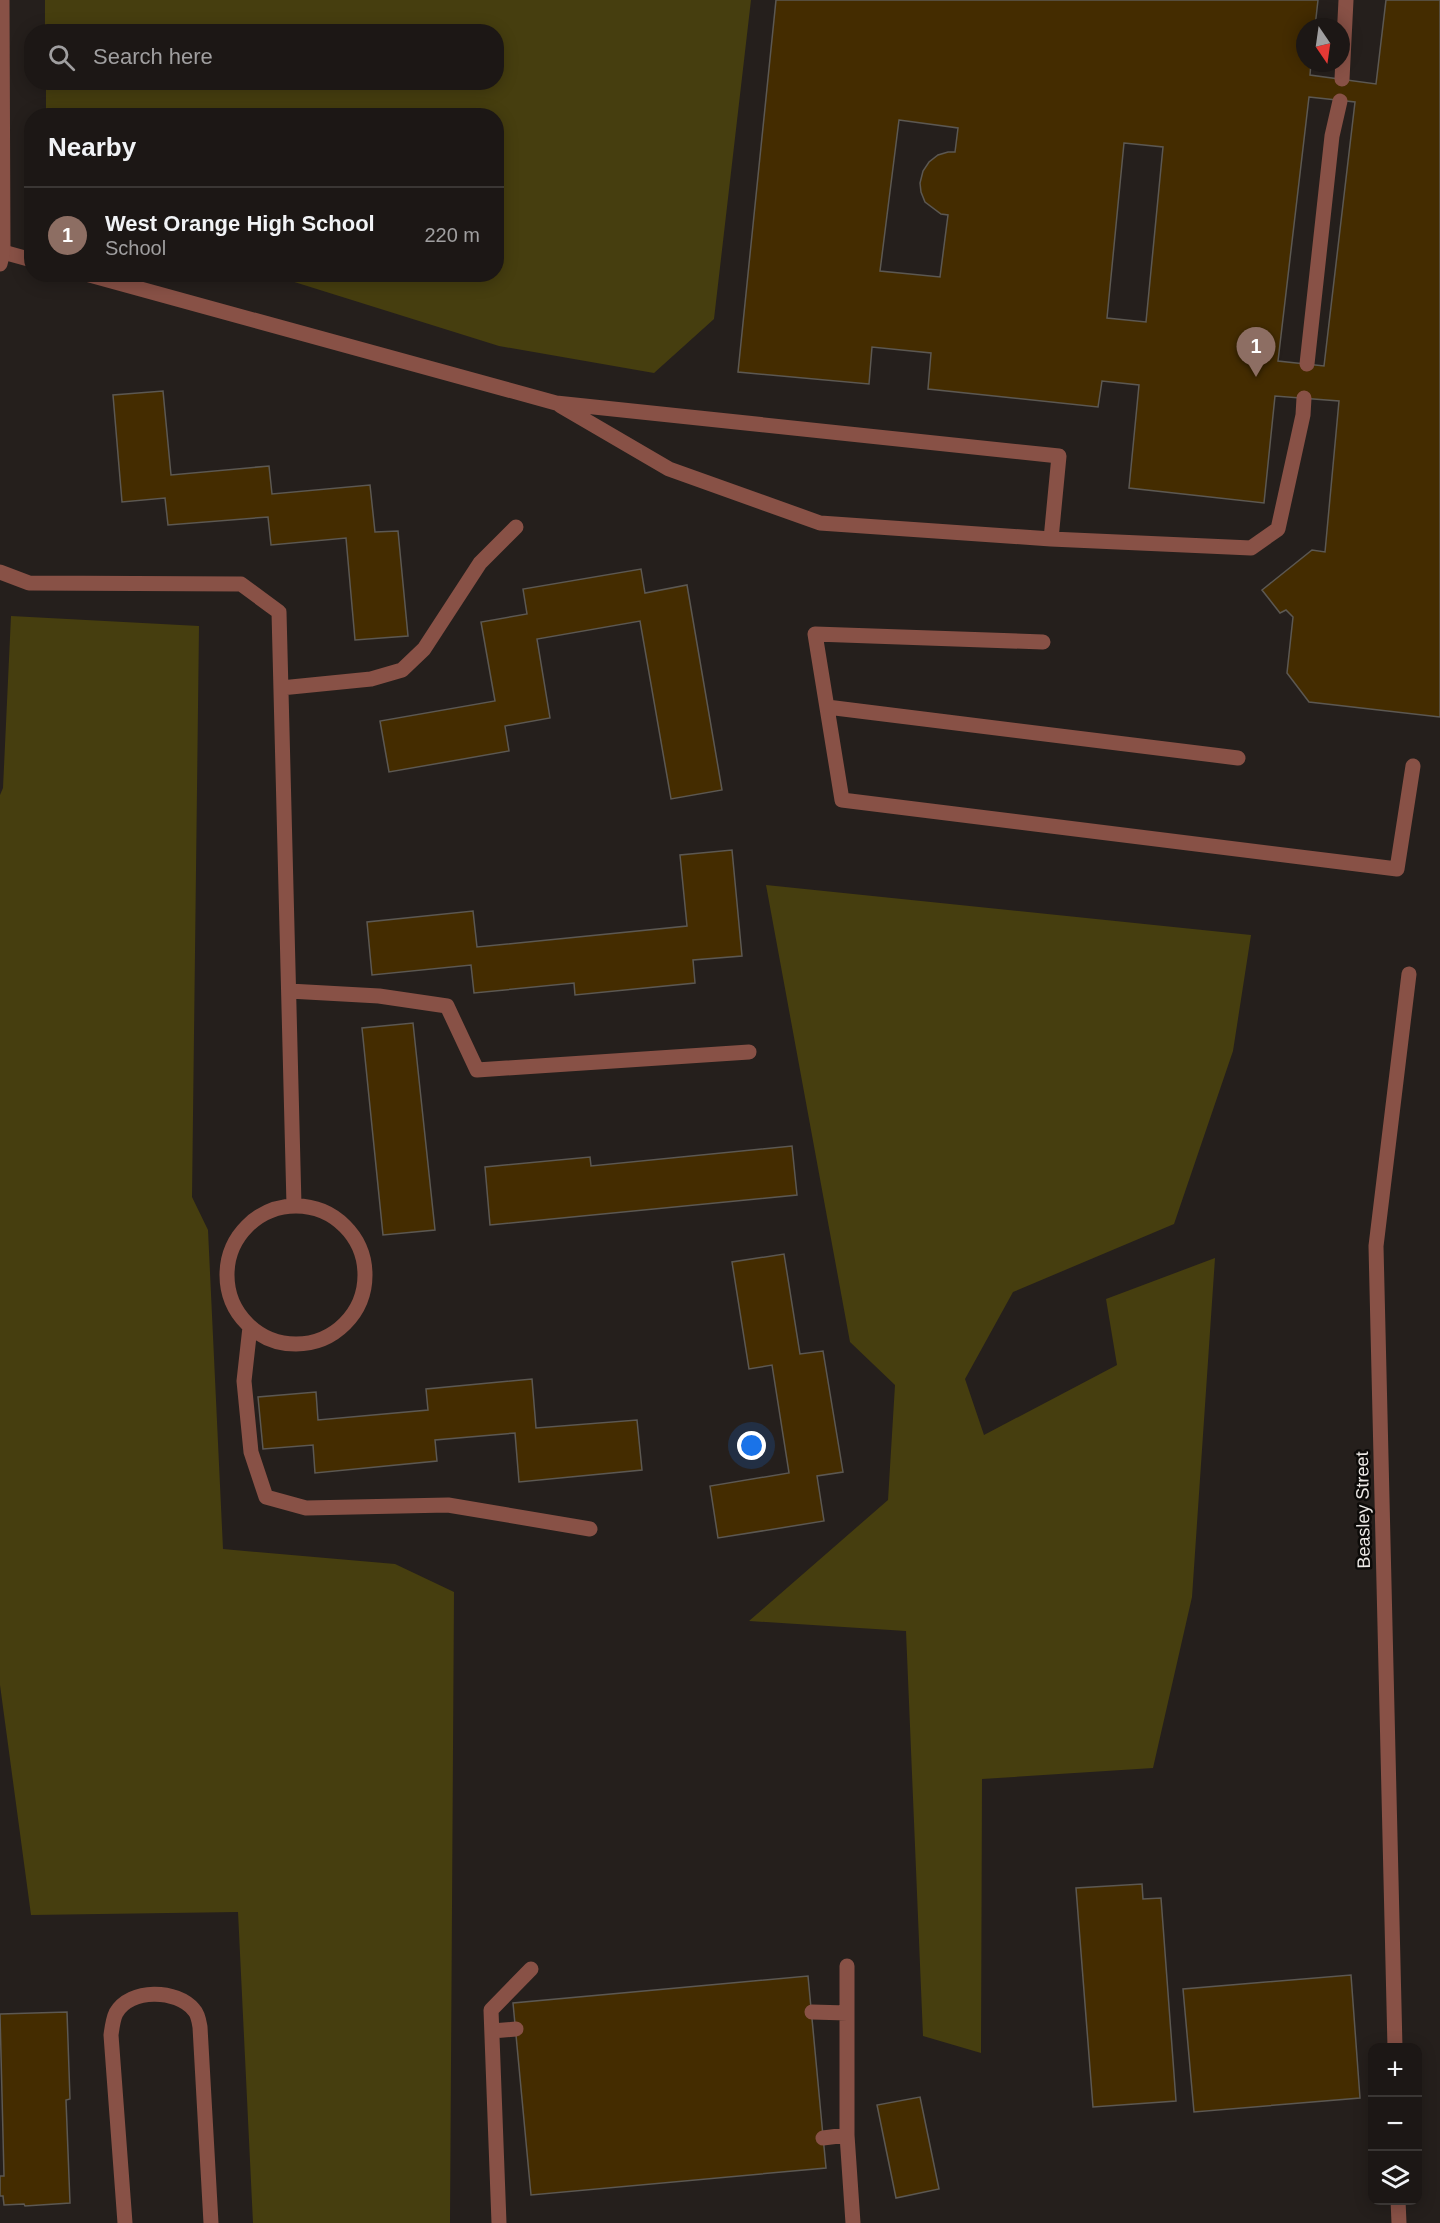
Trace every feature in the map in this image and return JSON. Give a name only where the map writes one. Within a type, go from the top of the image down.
[{"type":"street","points":[[2,0],[2,258],[24,259]]},
{"type":"street","points":[[1342,79],[1346,0]]},
{"type":"street","points":[[1307,364],[1332,136],[1340,101]]},
{"type":"street","points":[[115,282],[556,403],[1059,456],[1051,539]]},
{"type":"street","points":[[556,403],[669,469],[820,523],[1051,539],[1251,548],[1278,529],[1304,415],[1304,398]]},
{"type":"street","points":[[281,688],[371,679],[402,669],[424,649],[480,563],[516,527]]},
{"type":"street","points":[[0,572],[29,583],[241,584],[279,612],[294,1205]]},
{"type":"street","points":[[1043,642],[815,634],[842,800],[1397,869],[1413,766]]},
{"type":"street","points":[[827,707],[1238,758]]},
{"type":"street","name":"Beasley Street","points":[[1395,2043],[1376,1246],[1409,974]]},
{"type":"street","points":[[289,991],[379,996],[447,1006],[477,1070],[749,1052]]},
{"type":"street","points":[[294,1205],[310,1206],[331,1213],[348,1227],[363,1252],[366,1274],[363,1295],[354,1315],[339,1331],[312,1343],[290,1344],[269,1339],[250,1327],[236,1310],[228,1290],[227,1261],[235,1240],[249,1223],[267,1211],[294,1205]]},
{"type":"street","points":[[250,1327],[244,1381],[251,1452],[266,1497],[306,1508],[447,1505],[590,1529]]},
{"type":"street","points":[[847,1966],[847,2135],[853,2223]]},
{"type":"street","points":[[499,2223],[491,2010],[531,1969]]},
{"type":"street","points":[[125,2223],[111,2035],[115,2014],[125,2002],[138,1996],[166,1995],[187,2003],[196,2012],[200,2027],[211,2223]]},
{"type":"street","points":[[812,2012],[847,2013]]},
{"type":"street","points":[[492,2031],[516,2029]]},
{"type":"street","points":[[824,2138],[847,2135]]},
{"type":"street","points":[[1398,2205],[1398,2223]]},
{"type":"shaded area","points":[[45,0],[751,0],[714,319],[654,373],[499,346],[294,282],[504,282],[504,108],[46,108],[46,90],[504,90],[504,24],[45,24]]},
{"type":"shaded area","points":[[11,616],[199,626],[192,1197],[208,1230],[223,1549],[395,1564],[454,1592],[450,2223],[253,2223],[238,1912],[31,1915],[0,1685],[0,795],[3,788]]},
{"type":"shaded area","points":[[766,885],[1251,935],[1233,1051],[1174,1224],[1013,1292],[965,1379],[984,1435],[1117,1365],[1106,1299],[1215,1258],[1192,1597],[1153,1768],[982,1779],[981,2053],[923,2036],[906,1631],[749,1621],[888,1500],[895,1385],[850,1342]]},
{"type":"building","points":[[776,0],[1318,0],[1316,18],[1296,18],[1296,72],[1310,72],[1310,75],[1376,84],[1386,0],[1440,0],[1440,717],[1309,702],[1287,673],[1293,617],[1286,610],[1280,613],[1262,590],[1312,550],[1325,552],[1339,401],[1275,396],[1264,503],[1129,488],[1139,385],[1102,381],[1098,407],[928,389],[931,353],[872,347],[869,384],[738,372]],"holes":[[[1309,97],[1355,102],[1324,366],[1278,361]],[[899,120],[958,128],[955,152],[938,155],[929,162],[923,171],[920,183],[925,202],[941,214],[948,215],[940,277],[880,271]],[[1124,143],[1163,147],[1146,322],[1107,318]]]},
{"type":"building","points":[[163,391],[171,475],[269,466],[272,494],[370,485],[375,532],[398,531],[408,636],[355,640],[346,538],[271,545],[268,517],[168,525],[165,498],[122,502],[113,395]]},
{"type":"building","points":[[641,569],[645,593],[687,585],[722,790],[671,799],[640,621],[537,639],[550,718],[505,726],[509,751],[389,772],[380,721],[495,701],[481,622],[527,614],[523,589]]},
{"type":"building","points":[[732,850],[742,956],[693,960],[695,983],[575,995],[574,983],[474,993],[471,965],[372,975],[367,922],[473,911],[477,947],[687,926],[680,855]]},
{"type":"building","points":[[413,1023],[435,1230],[383,1235],[362,1028]]},
{"type":"building","points":[[792,1146],[797,1195],[490,1225],[485,1167],[590,1157],[591,1166]]},
{"type":"building","points":[[784,1254],[800,1354],[823,1351],[843,1472],[817,1476],[824,1521],[718,1538],[710,1486],[789,1473],[772,1365],[749,1369],[732,1262]]},
{"type":"building","points":[[532,1379],[536,1428],[637,1420],[642,1470],[519,1482],[515,1433],[435,1440],[437,1461],[315,1473],[313,1445],[263,1449],[258,1397],[316,1392],[318,1420],[428,1410],[426,1389]]},
{"type":"building","points":[[1142,1884],[1143,1899],[1161,1898],[1176,2101],[1093,2107],[1076,1888]]},
{"type":"building","points":[[1351,1975],[1360,2098],[1194,2112],[1183,1989]]},
{"type":"building","points":[[808,1976],[826,2168],[531,2195],[513,2003]]},
{"type":"building","points":[[67,2012],[70,2099],[66,2100],[70,2203],[4,2205],[3,2196],[0,2196],[0,2176],[4,2176],[0,2014]]},
{"type":"building","points":[[920,2097],[939,2189],[896,2198],[877,2105]]},
{"type":"place","name":"West Orange High School","points":[[1256,377]]}]
